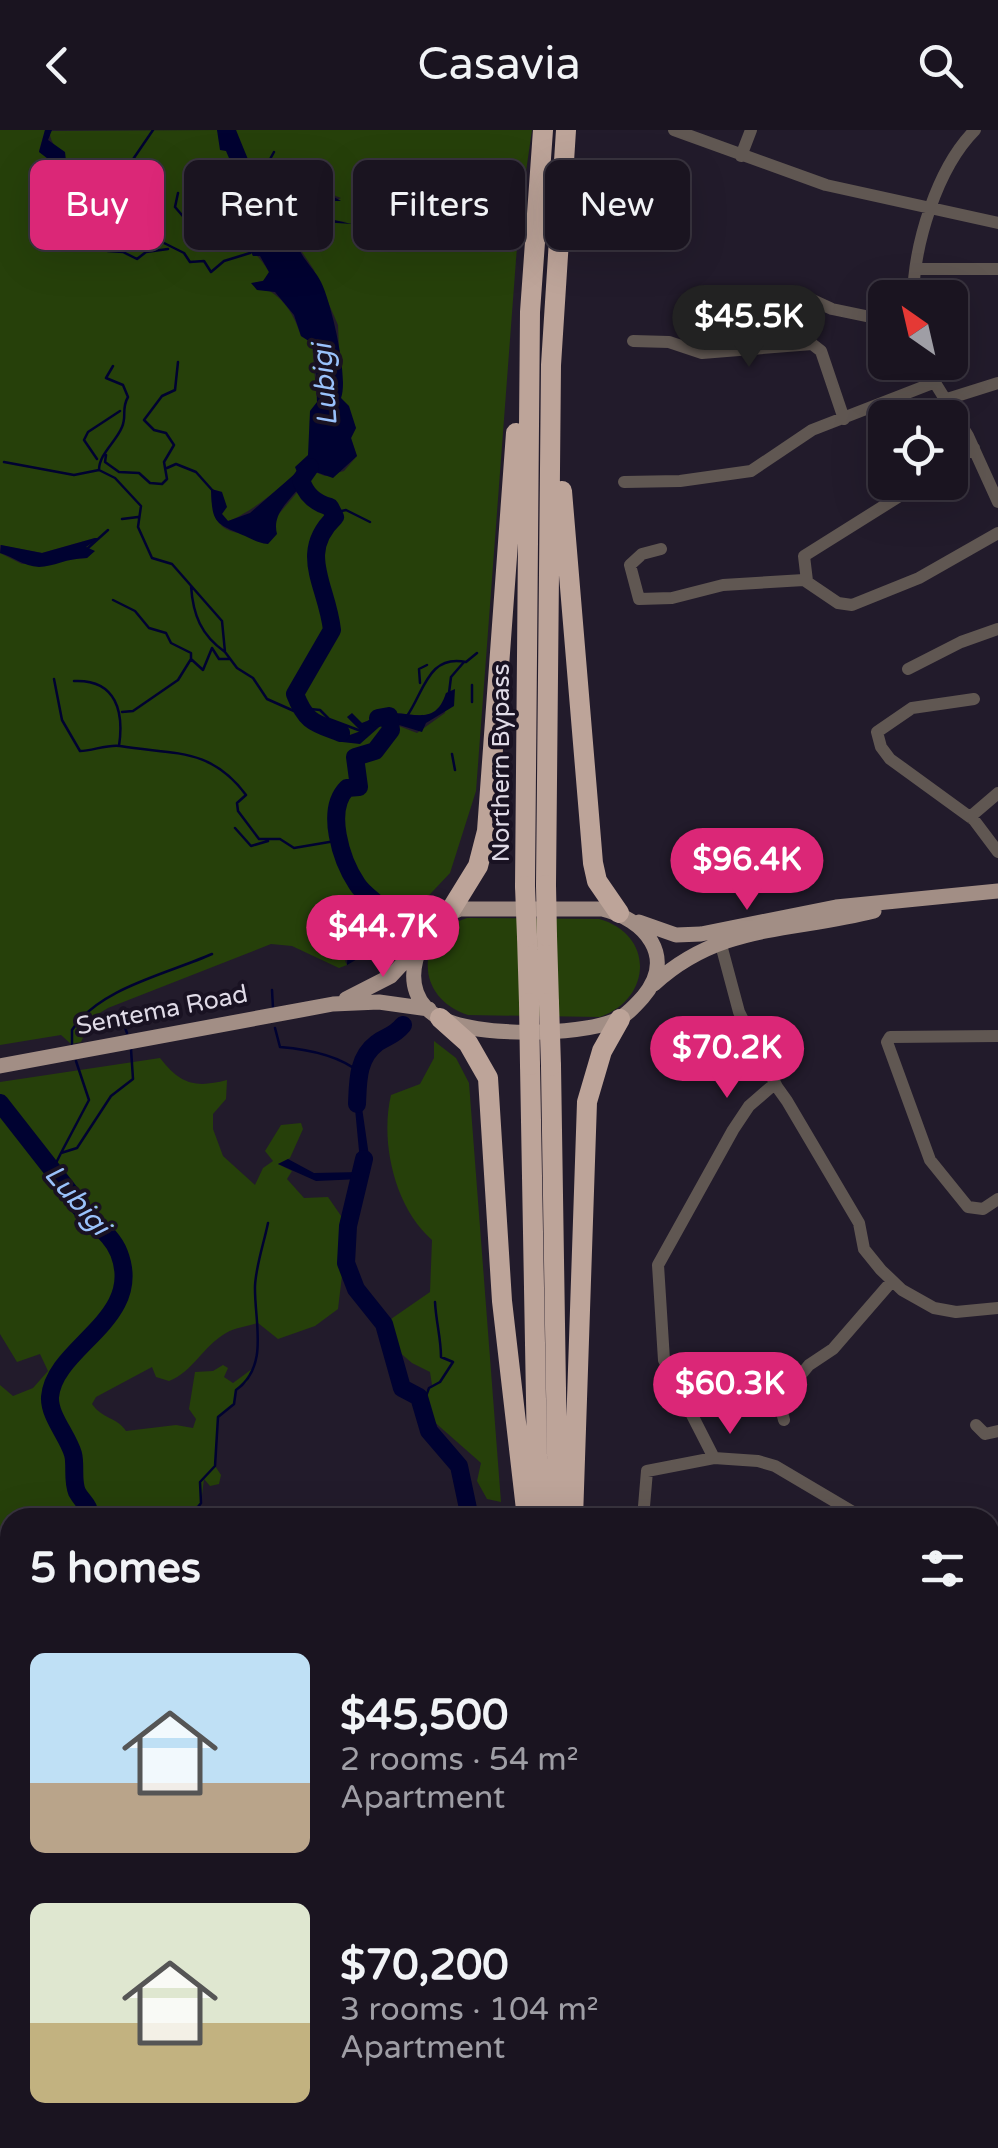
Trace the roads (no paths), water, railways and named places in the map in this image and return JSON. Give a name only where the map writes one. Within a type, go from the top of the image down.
[{"type":"highway","name":"Northern Bypass","points":[[538,1508],[540,1065],[530,312],[543,130]]},
{"type":"highway","name":"Northern Bypass","points":[[536,886],[551,365],[566,130]]},
{"type":"highway","points":[[449,913],[478,866],[487,831],[518,404],[530,312]]},
{"type":"highway","points":[[551,365],[593,863],[597,881],[626,916]]},
{"type":"highway","points":[[434,1014],[468,1042],[488,1078],[502,1301],[527,1508]]},
{"type":"highway","points":[[573,1508],[587,1102],[602,1051],[620,1019]]},
{"type":"highway","name":"Northern Bypass","points":[[540,1065],[558,1508]]},
{"type":"main road","points":[[449,913],[472,908],[602,908],[676,935],[836,907],[881,906],[998,891]]},
{"type":"main road","points":[[620,1019],[654,984],[698,950],[720,941],[873,912],[881,906]]},
{"type":"main road","name":"Sentema Road","points":[[334,1004],[390,976],[449,913]]},
{"type":"main road","points":[[626,916],[643,927],[657,955],[654,984]]},
{"type":"main road","points":[[418,947],[415,977],[434,1014]]},
{"type":"main road","name":"Sentema Road","points":[[0,1066],[334,1004],[380,1002],[493,1030],[576,1029],[620,1019]]},
{"type":"street","points":[[674,130],[826,185],[998,223]]},
{"type":"street","points":[[740,156],[751,130]]},
{"type":"street","points":[[915,280],[945,172],[976,130]]},
{"type":"street","points":[[916,269],[998,269]]},
{"type":"street","points":[[719,302],[808,298],[832,309],[868,316]]},
{"type":"street","points":[[633,341],[669,342],[702,353],[812,344],[821,350],[844,418]]},
{"type":"street","points":[[932,380],[944,400],[998,383]]},
{"type":"street","points":[[624,482],[680,481],[751,471],[804,434],[934,383]]},
{"type":"street","points":[[968,438],[996,486],[998,502]]},
{"type":"street","points":[[968,452],[974,448]]},
{"type":"street","points":[[808,581],[804,556],[893,500]]},
{"type":"street","points":[[661,550],[642,554],[630,565],[639,599],[672,598],[723,586],[808,581],[840,604],[859,603],[919,578],[998,533]]},
{"type":"street","points":[[908,669],[961,642],[998,629]]},
{"type":"street","points":[[974,699],[912,708],[877,732],[880,747],[890,759],[970,817],[998,852]]},
{"type":"street","points":[[970,817],[998,793]]},
{"type":"street","points":[[720,941],[739,1012],[777,1087],[858,1223],[864,1249],[892,1280],[934,1308],[956,1312],[998,1308]]},
{"type":"street","points":[[998,1036],[890,1037],[886,1042],[930,1160],[968,1207],[983,1209],[998,1199]]},
{"type":"street","points":[[714,1458],[664,1360],[658,1265],[749,1106],[768,1088],[777,1087]]},
{"type":"street","points":[[784,1420],[779,1401],[788,1387],[833,1349],[892,1280]]},
{"type":"street","points":[[976,1425],[986,1434],[998,1431]]},
{"type":"street","points":[[644,1508],[647,1471],[714,1458],[769,1463],[847,1508]]},
{"type":"water","points":[[45,130],[52,130],[48,140],[65,152],[66,160],[49,160],[39,152]]},
{"type":"water","points":[[217,130],[236,130],[248,160],[230,160],[226,151],[220,150]]},
{"type":"water","points":[[250,250],[300,250],[321,282],[341,357],[341,398],[349,406],[356,428],[351,438],[357,456],[333,478],[310,470],[278,516],[277,534],[268,544],[221,525],[214,516],[211,489],[222,492],[227,507],[222,514],[228,521],[250,513],[297,472],[295,467],[308,455],[310,411],[317,402],[316,365],[312,343],[301,336],[294,315],[275,292],[257,290],[251,283],[263,281],[269,272],[260,256],[253,256]]},
{"type":"water","points":[[99,538],[86,547],[95,551],[87,558],[44,567],[0,553],[1,545],[42,553]]},
{"type":"water","points":[[455,689],[454,706],[426,723],[422,732],[386,721],[360,744],[342,742],[319,730],[332,727],[350,735],[361,731],[347,717],[352,713],[362,723],[384,714],[428,714],[441,704],[446,693]]},
{"type":"water","points":[[417,908],[392,947],[378,947],[347,965],[348,950],[384,922],[385,913],[380,910]]},
{"type":"water","points":[[352,1077],[358,1080],[369,1156],[361,1179],[316,1181],[278,1164],[288,1159],[314,1173],[361,1172]]},
{"type":"waterway","points":[[153,130],[125,171],[124,210],[150,236],[184,253],[190,262],[204,261],[211,272],[224,261],[250,253]]},
{"type":"waterway","points":[[270,160],[274,152]]},
{"type":"waterway","points":[[178,193],[175,207],[184,217]]},
{"type":"waterway","points":[[164,250],[168,249]]},
{"type":"waterway","points":[[107,250],[137,259],[146,252],[161,250]]},
{"type":"waterway","points":[[106,455],[105,462],[119,472],[139,473],[150,483],[162,484],[167,479],[164,462],[174,445],[166,433],[154,430],[144,420],[162,396],[175,390],[178,362]]},
{"type":"waterway","points":[[99,470],[122,427],[128,397],[123,385],[106,378],[113,366]]},
{"type":"waterway","points":[[97,459],[84,440],[88,432],[120,411]]},
{"type":"waterway","points":[[4,462],[74,475],[99,470],[115,478],[141,506],[138,527],[152,558],[172,564],[222,621],[225,652],[237,668],[253,678],[267,699],[303,715]]},
{"type":"waterway","points":[[167,468],[176,464],[196,472],[213,491]]},
{"type":"waterway","name":"Lubigi","points":[[310,467],[301,480],[303,485],[312,498],[330,507],[335,517],[324,530],[316,557],[332,630],[295,694],[312,721],[341,733]]},
{"type":"waterway","points":[[337,512],[346,510],[370,522]]},
{"type":"waterway","points":[[122,519],[138,517]]},
{"type":"waterway","points":[[88,548],[108,530]]},
{"type":"waterway","points":[[191,586],[200,624],[225,652]]},
{"type":"waterway","points":[[113,600],[135,611],[149,628],[166,633],[171,643],[191,653],[191,658]]},
{"type":"waterway","points":[[122,712],[133,711],[178,680],[191,659],[203,670],[212,648],[219,659],[230,659]]},
{"type":"waterway","points":[[407,716],[435,669],[453,661],[466,662],[477,653]]},
{"type":"waterway","points":[[449,693],[451,677],[464,662]]},
{"type":"waterway","points":[[420,683],[419,669],[427,665]]},
{"type":"waterway","points":[[54,679],[62,720],[80,751],[115,746],[204,760],[232,779],[246,795],[237,803],[238,811],[259,839],[280,839],[294,848],[341,840]]},
{"type":"waterway","points":[[74,681],[100,686],[114,700],[120,722],[119,746]]},
{"type":"waterway","points":[[472,685],[472,702]]},
{"type":"waterway","points":[[301,708],[320,710],[329,719],[361,731]]},
{"type":"waterway","name":"Lubigi","points":[[378,718],[389,716],[391,730],[375,751],[355,757],[359,787],[347,788],[340,797],[336,822],[351,874],[360,889],[389,917],[388,949]]},
{"type":"waterway","points":[[452,754],[455,770]]},
{"type":"waterway","points":[[235,828],[251,846],[268,841]]},
{"type":"waterway","points":[[72,1044],[72,1030],[99,1003],[135,984],[212,954]]},
{"type":"waterway","points":[[272,990],[273,1008]]},
{"type":"waterway","points":[[122,1020],[127,1033]]},
{"type":"waterway","points":[[357,1104],[360,1071],[370,1049],[403,1025]]},
{"type":"waterway","points":[[275,1028],[280,1047],[331,1057],[359,1072]]},
{"type":"waterway","points":[[53,1169],[61,1153],[77,1148],[111,1096],[133,1079],[131,1049]]},
{"type":"waterway","points":[[61,1153],[89,1100],[76,1061]]},
{"type":"waterway","name":"Lubigi","points":[[0,1103],[77,1204],[115,1244],[124,1276],[120,1297],[110,1315],[66,1362],[50,1397],[52,1411],[73,1454],[77,1492],[87,1508]]},
{"type":"waterway","points":[[364,1159],[348,1226],[346,1263],[356,1289],[384,1324],[402,1388],[419,1397],[429,1431],[459,1466],[468,1508]]},
{"type":"waterway","points":[[197,1508],[201,1503],[200,1482],[215,1466],[218,1417],[234,1404],[236,1390],[247,1380],[257,1356],[255,1286],[268,1223]]},
{"type":"waterway","points":[[422,1407],[429,1388],[440,1382],[453,1362],[441,1357],[435,1302]]}]
